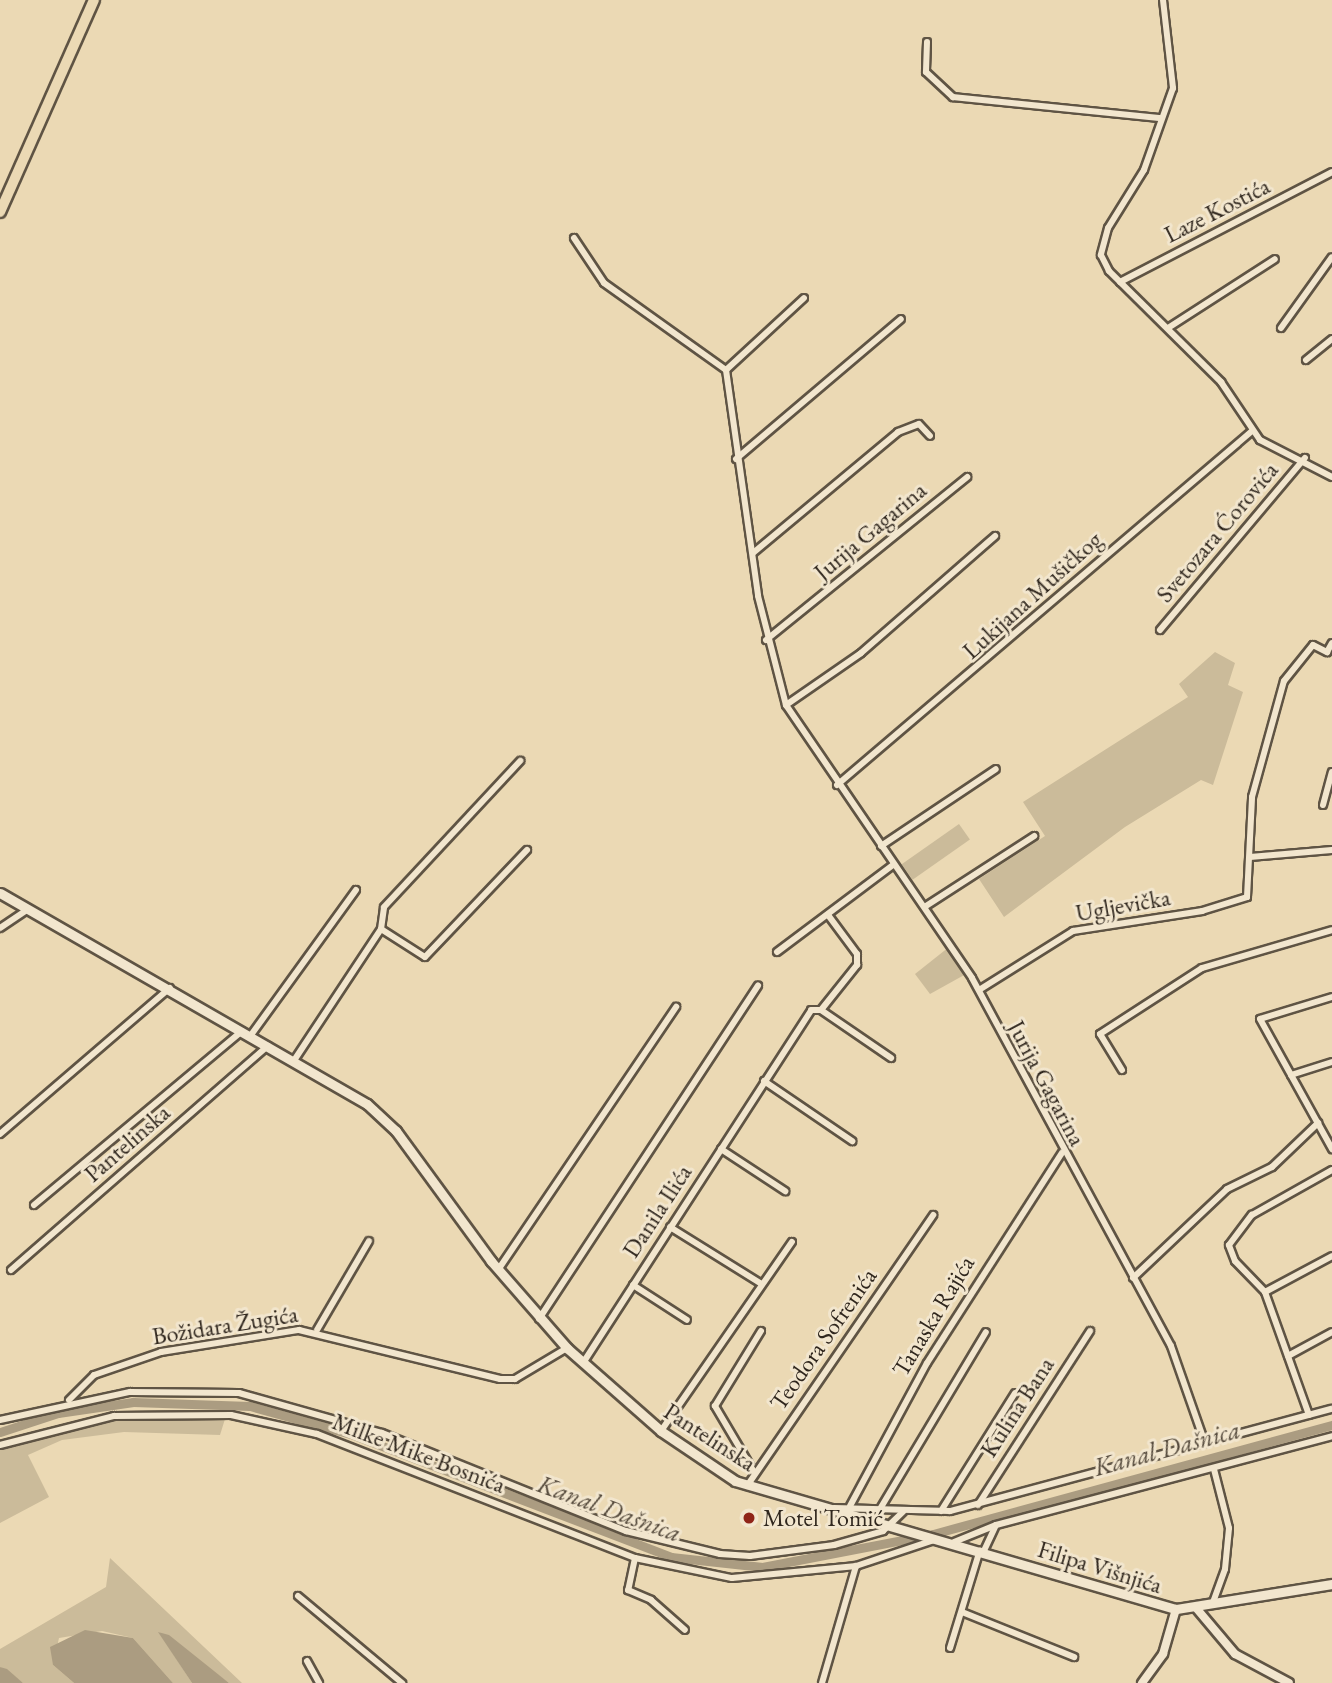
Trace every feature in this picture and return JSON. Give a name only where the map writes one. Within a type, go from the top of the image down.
[{"type":"main road","points":[[0,212],[94,0]]},
{"type":"main road","name":"Pantelinska","points":[[0,894],[351,1091],[396,1131],[498,1270],[539,1319],[583,1363],[661,1431],[747,1486],[830,1511],[940,1538]]},
{"type":"main road","name":"Filipa Višnjića","points":[[940,1538],[1176,1609],[1211,1607],[1332,1584]]},
{"type":"street","name":"Svetozara Ćorovića","points":[[1163,0],[1174,80],[1141,176],[1103,240],[1105,264],[1221,382],[1252,431],[1305,458],[1332,477]]},
{"type":"street","points":[[927,42],[926,72],[953,97],[1161,118]]},
{"type":"street","name":"Laze Kostića","points":[[1120,282],[1332,172]]},
{"type":"street","points":[[573,238],[604,283],[726,370],[804,298]]},
{"type":"street","points":[[1281,328],[1332,257]]},
{"type":"street","points":[[1168,328],[1275,259]]},
{"type":"street","points":[[736,459],[901,319]]},
{"type":"street","points":[[1306,360],[1332,339]]},
{"type":"street","name":"Jurija Gagarina","points":[[726,370],[736,459],[765,640],[786,705],[837,785],[926,906],[979,990],[1062,1153],[1186,1378],[1205,1443]]},
{"type":"street","points":[[753,553],[898,432],[919,424],[930,436]]},
{"type":"street","name":"Lukijana Mušičkog","points":[[837,785],[1252,431]]},
{"type":"street","name":"Svetozara Ćorovića","points":[[1160,630],[1305,458]]},
{"type":"street","name":"Jurija Gagarina","points":[[765,640],[967,477]]},
{"type":"street","points":[[786,705],[861,653],[995,536]]},
{"type":"street","name":"Ugljevička","points":[[979,990],[1073,931],[1202,912],[1247,897],[1252,797],[1284,681],[1313,645],[1327,652],[1332,643]]},
{"type":"street","points":[[295,1059],[381,929],[384,907],[520,761]]},
{"type":"street","points":[[881,846],[996,769]]},
{"type":"street","points":[[1323,805],[1332,772]]},
{"type":"street","points":[[926,906],[1034,836]]},
{"type":"street","points":[[381,929],[425,957],[527,850]]},
{"type":"street","points":[[1250,857],[1332,850]]},
{"type":"street","points":[[777,952],[894,864]]},
{"type":"street","points":[[246,1033],[356,890]]},
{"type":"street","points":[[0,928],[27,910]]},
{"type":"street","name":"Danila Ilića","points":[[583,1363],[811,1010],[821,1010],[857,965],[857,954],[828,915]]},
{"type":"street","points":[[1122,1070],[1100,1034],[1202,968],[1332,930]]},
{"type":"street","points":[[539,1319],[758,985]]},
{"type":"street","points":[[0,1134],[170,988]]},
{"type":"street","points":[[1332,997],[1260,1019],[1332,1149]]},
{"type":"street","points":[[498,1270],[676,1007]]},
{"type":"street","points":[[821,1010],[891,1058]]},
{"type":"street","name":"Pantelinska","points":[[34,1205],[246,1033]]},
{"type":"street","name":"Pantelinska","points":[[11,1270],[269,1045]]},
{"type":"street","points":[[1291,1075],[1332,1062]]},
{"type":"street","points":[[764,1081],[852,1141]]},
{"type":"street","points":[[1133,1278],[1227,1189],[1272,1167],[1318,1124]]},
{"type":"street","points":[[721,1149],[785,1191]]},
{"type":"street","name":"Tanaska Rajića","points":[[850,1506],[927,1363],[1062,1153]]},
{"type":"street","points":[[1309,1415],[1265,1292],[1235,1261],[1232,1238],[1252,1215],[1332,1170]]},
{"type":"street","name":"Teodora Sofrenića","points":[[747,1486],[754,1472],[933,1215]]},
{"type":"street","points":[[670,1227],[760,1283]]},
{"type":"street","name":"Božidara Žugića","points":[[317,1330],[369,1241]]},
{"type":"street","points":[[661,1431],[760,1283],[792,1242]]},
{"type":"street","points":[[1265,1292],[1332,1256]]},
{"type":"street","points":[[633,1284],[687,1320]]},
{"type":"street","name":"Božidara Žugića","points":[[69,1400],[94,1375],[160,1352],[317,1330],[499,1379],[515,1379],[567,1348]]},
{"type":"street","name":"Pantelinska","points":[[754,1472],[715,1406],[761,1331]]},
{"type":"street","name":"Kulina Bana","points":[[978,1505],[1090,1331]]},
{"type":"street","points":[[880,1509],[986,1332]]},
{"type":"street","points":[[1288,1356],[1332,1332]]},
{"type":"street","points":[[0,1420],[69,1400],[192,1389],[305,1407],[626,1531],[720,1554],[788,1553],[895,1525],[903,1512]]},
{"type":"street","name":"Kulina Bana","points":[[941,1511],[1015,1393]]},
{"type":"street","name":"Kulina Bana","points":[[830,1511],[850,1506],[903,1512],[941,1511],[978,1505],[1332,1409]]},
{"type":"street","name":"Milke Mike Bosnića","points":[[0,1445],[114,1416],[231,1415],[329,1438],[635,1558],[732,1578],[856,1566],[940,1538]]},
{"type":"street","points":[[954,1542],[996,1525],[1332,1436]]},
{"type":"street","points":[[1211,1607],[1229,1538],[1214,1469]]},
{"type":"street","points":[[950,1648],[982,1550],[996,1525]]},
{"type":"street","points":[[635,1558],[628,1590],[658,1605],[685,1630]]},
{"type":"street","points":[[822,1683],[856,1566]]},
{"type":"street","points":[[298,1596],[402,1683]]},
{"type":"street","points":[[1142,1683],[1163,1654],[1176,1609]]},
{"type":"street","points":[[1197,1609],[1235,1654],[1289,1683]]},
{"type":"street","points":[[962,1612],[1074,1657]]},
{"type":"street","points":[[307,1661],[319,1683]]},
{"type":"shaded area","points":[[1215,652],[1235,663],[1228,685],[1243,692],[1213,785],[1201,780],[1125,827],[1004,917],[979,879],[1045,836],[1023,802],[1188,697],[1179,684]]},
{"type":"shaded area","points":[[959,824],[970,840],[913,880],[902,864]]},
{"type":"shaded area","points":[[949,947],[966,974],[930,994],[915,974]]},
{"type":"shaded area","points":[[214,1416],[225,1419],[220,1435],[124,1432],[62,1440],[28,1455],[49,1497],[0,1523],[0,1449],[116,1419]]},
{"type":"shaded area","points":[[110,1558],[242,1683],[229,1683],[159,1632],[192,1683],[173,1683],[133,1638],[102,1631],[59,1638],[53,1665],[74,1683],[23,1683],[0,1667],[0,1649],[106,1587]]},
{"type":"shaded area","points":[[85,1630],[133,1638],[173,1683],[74,1683],[53,1665],[50,1647]]},
{"type":"shaded area","points":[[158,1632],[169,1635],[229,1683],[192,1683]]},
{"type":"shaded area","points":[[0,1667],[7,1669],[23,1683],[0,1683]]},
{"type":"waterway","name":"Kanal Dašnica","points":[[0,1432],[58,1413],[133,1402],[250,1406],[351,1434],[671,1557],[762,1567],[933,1534],[1332,1425]]},
{"type":"place","name":"Motel Tomić","points":[[749,1518]]}]
